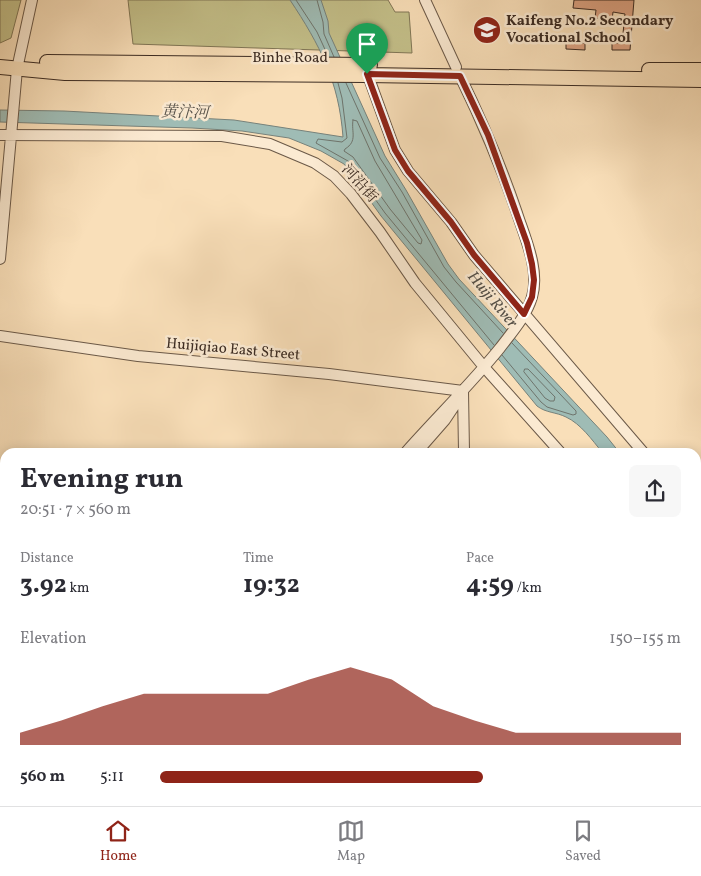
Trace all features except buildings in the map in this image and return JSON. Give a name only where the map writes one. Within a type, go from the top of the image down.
[{"type":"main road","name":"Binhe Road","points":[[0,58],[17,64]]},
{"type":"main road","name":"Binhe Road","points":[[0,67],[17,64],[62,64],[458,72],[701,80]]},
{"type":"main road","name":"Binhe Road","points":[[458,72],[701,70]]},
{"type":"street","points":[[0,259],[5,147],[13,103],[17,64],[32,0]]},
{"type":"street","points":[[410,448],[463,391],[516,328],[532,297],[534,287],[534,272],[529,250],[488,135],[425,0]]},
{"type":"street","points":[[359,70],[395,150],[408,171],[451,222],[474,255],[640,448]]},
{"type":"street","name":"河沿街","points":[[7,134],[222,136],[270,144],[315,163],[334,176],[351,194],[415,283],[557,448]]},
{"type":"street","name":"Huijiqiao East Street","points":[[0,336],[138,356],[329,374],[463,391]]},
{"type":"street","points":[[421,448],[446,420],[463,391]]},
{"type":"street","points":[[463,391],[464,448]]},
{"type":"shaded area","points":[[0,0],[21,0],[11,38],[0,43]]},
{"type":"shaded area","points":[[128,0],[388,0],[395,12],[409,12],[412,53],[133,44]]},
{"type":"water","points":[[290,0],[321,0],[328,21],[329,33],[385,156],[448,264],[459,279],[616,448],[599,448],[577,424],[562,415],[537,406],[381,216],[344,164],[321,151],[289,138],[242,131],[0,122],[0,110],[64,111],[234,120],[343,137],[341,117],[332,81],[319,49]]},
{"type":"place","name":"Kaifeng No.2 Secondary Vocational School","points":[[487,30]]},
{"type":"route","points":[[367,74],[460,76],[488,135],[527,243],[532,264],[534,287],[532,297],[524,314],[474,255],[451,222],[408,171],[395,150],[379,102],[367,74]]},
{"type":"water label","name":"黄汴河","points":[[185,113]]},
{"type":"water label","name":"Huiji River","points":[[492,300]]}]
